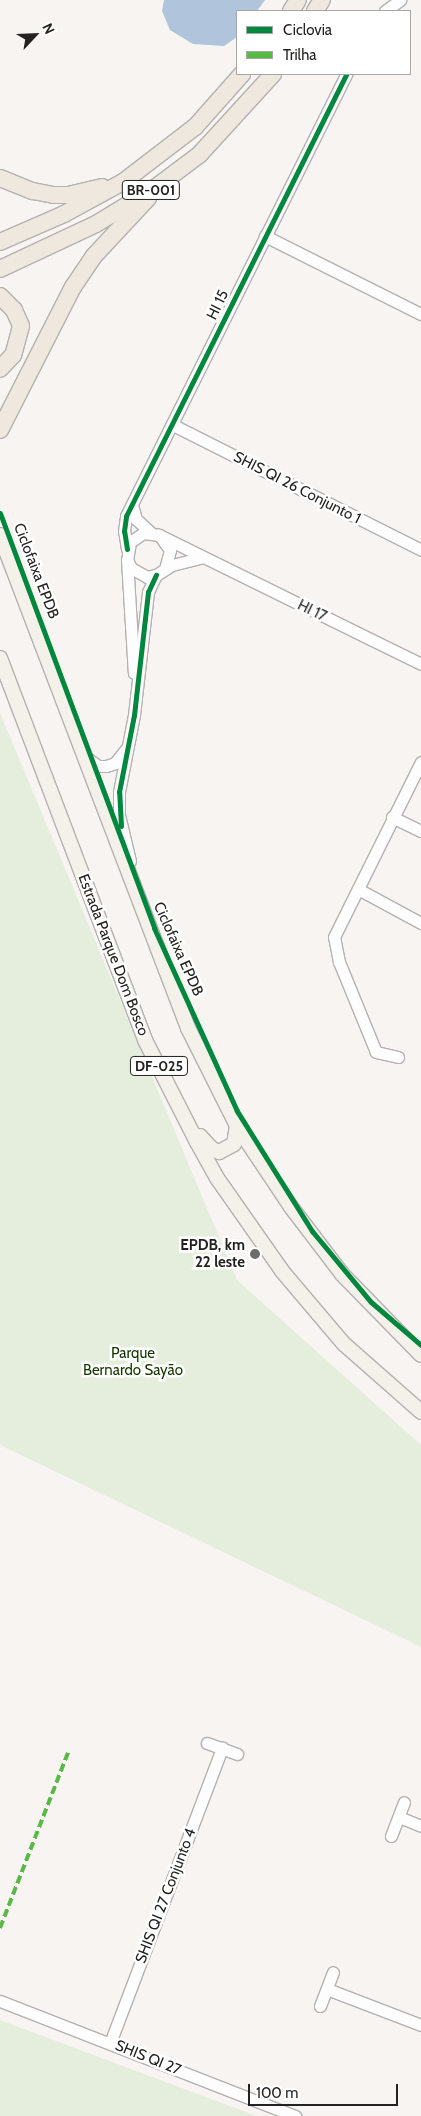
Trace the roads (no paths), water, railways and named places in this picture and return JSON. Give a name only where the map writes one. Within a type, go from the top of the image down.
[{"type":"highway","name":"BR-001","points":[[0,242],[64,214],[124,182],[195,127],[241,75]]},
{"type":"highway","name":"BR-001","points":[[0,269],[96,224],[155,188],[200,155],[272,75]]},
{"type":"highway","points":[[0,178],[32,191],[68,195],[124,182]]},
{"type":"highway","points":[[0,430],[73,287],[93,258],[144,204],[155,188]]},
{"type":"highway","points":[[0,296],[14,310],[21,326],[13,355],[0,369]]},
{"type":"main road","name":"DF-025","points":[[0,535],[143,916],[188,1028],[237,1126],[290,1207],[342,1274],[421,1355]]},
{"type":"main road","name":"Estrada Parque Dom Bosco","points":[[0,658],[146,1040],[217,1178],[282,1271],[344,1344],[421,1412]]},
{"type":"main road","points":[[178,1105],[203,1140],[220,1152],[234,1144],[237,1126]]},
{"type":"street","points":[[386,10],[400,0]]},
{"type":"street","name":"HI 15","points":[[137,690],[126,589],[127,554],[124,523],[346,75]]},
{"type":"street","points":[[265,236],[421,314]]},
{"type":"street","name":"SHIS QI 26 Conjunto 1","points":[[172,425],[421,550]]},
{"type":"street","points":[[132,504],[136,519],[155,534],[170,550],[146,607],[137,690],[118,792],[119,815],[143,916]]},
{"type":"street","points":[[155,534],[136,536],[127,554],[138,574],[160,572],[203,557]]},
{"type":"street","name":"HI 17","points":[[155,534],[421,664]]},
{"type":"street","points":[[82,755],[98,766],[106,766],[115,764],[128,746]]},
{"type":"street","points":[[398,1057],[376,1052],[339,962],[334,937],[421,762]]},
{"type":"street","points":[[392,817],[421,831]]},
{"type":"street","points":[[358,889],[421,923]]},
{"type":"street","points":[[207,1743],[237,1754]]},
{"type":"street","name":"SHIS QI 27 Conjunto 4","points":[[110,2043],[222,1748]]},
{"type":"street","points":[[391,1836],[404,1802]]},
{"type":"street","points":[[399,1817],[421,1826]]},
{"type":"street","points":[[320,2006],[333,1972]]},
{"type":"street","points":[[327,1988],[421,2025]]},
{"type":"street","name":"SHIS QI 27","points":[[0,2001],[295,2116]]},
{"type":"water","points":[[164,0],[265,0],[258,10],[236,10],[236,38],[224,46],[193,44],[170,30],[162,11]]},
{"type":"place","name":"EPDB, km 22 leste","points":[[255,1254]]},
{"type":"park label","name":"Parque Bernardo Sayão","points":[[133,1362]]}]
